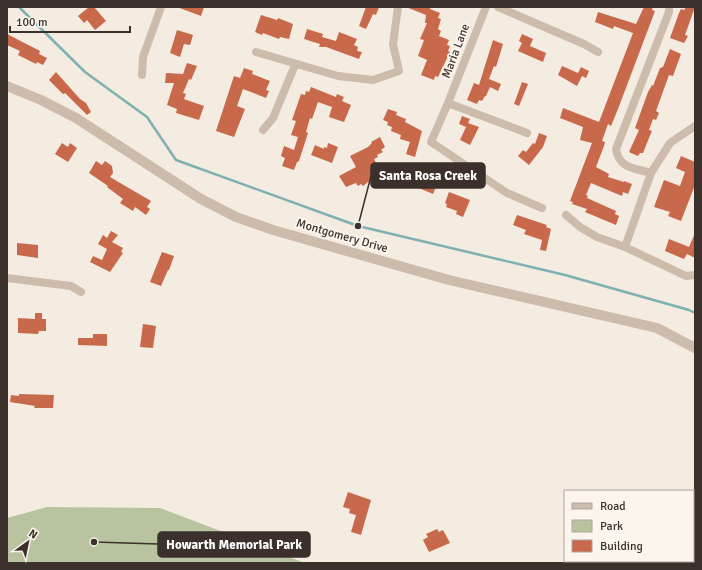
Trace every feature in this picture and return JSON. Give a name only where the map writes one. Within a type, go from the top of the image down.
[{"type":"street","points":[[142,76],[143,57],[161,7]]},
{"type":"street","points":[[256,52],[295,65],[338,76],[373,80],[399,71],[393,44],[398,7]]},
{"type":"street","name":"Maria Lane","points":[[486,7],[431,142],[507,193],[542,208]]},
{"type":"street","points":[[498,7],[584,44],[598,52]]},
{"type":"street","points":[[651,173],[625,165],[617,159],[616,149],[669,7]]},
{"type":"street","points":[[262,130],[273,118],[295,65]]},
{"type":"street","name":"Montgomery Drive","points":[[7,86],[41,100],[76,118],[201,199],[236,216],[273,230],[449,280],[657,328],[695,348]]},
{"type":"street","points":[[448,103],[507,124],[527,133]]},
{"type":"street","points":[[625,247],[651,173],[670,143],[695,126]]},
{"type":"street","points":[[566,215],[580,227],[597,237],[625,247],[686,276],[695,276]]},
{"type":"street","points":[[7,278],[71,286],[82,292]]},
{"type":"green space","points":[[47,507],[160,508],[305,563],[7,563],[7,518]]},
{"type":"building","points":[[89,7],[94,7],[106,21],[95,30],[87,20],[84,23],[78,16]]},
{"type":"building","points":[[177,7],[204,7],[201,16]]},
{"type":"building","points":[[366,7],[379,7],[376,15],[373,14],[366,29],[359,26]]},
{"type":"building","points":[[406,7],[431,7],[430,9],[440,13],[438,18],[441,19],[438,29],[441,31],[439,36],[449,40],[447,45],[450,46],[448,51],[450,52],[438,77],[435,76],[434,80],[421,75],[427,60],[418,56],[424,40],[420,39],[427,23],[425,23],[426,15]]},
{"type":"building","points":[[644,7],[653,7],[652,10],[655,11],[611,126],[608,124],[602,141],[605,142],[604,146],[596,167],[609,174],[608,177],[632,184],[628,194],[623,192],[622,196],[591,183],[586,195],[588,196],[587,198],[616,211],[615,214],[619,216],[616,225],[585,212],[587,209],[572,204],[573,202],[570,201],[592,143],[580,140],[583,127],[560,118],[563,108],[599,122],[633,33],[614,26],[613,29],[595,22],[598,12],[636,24]]},
{"type":"building","points":[[686,7],[695,7],[685,35],[688,36],[684,43],[670,38],[681,9],[684,10]]},
{"type":"building","points":[[261,15],[277,20],[278,18],[293,24],[289,39],[280,37],[279,39],[263,33],[262,35],[255,32]]},
{"type":"building","points":[[307,29],[323,34],[322,37],[336,41],[339,32],[357,39],[354,45],[358,47],[357,51],[362,52],[359,59],[326,47],[319,47],[320,44],[304,39]]},
{"type":"building","points":[[177,30],[193,35],[190,45],[184,44],[180,57],[170,53]]},
{"type":"building","points":[[7,34],[40,51],[39,54],[47,58],[43,65],[37,62],[36,64],[18,55],[20,51],[7,45]]},
{"type":"building","points":[[522,34],[533,39],[530,46],[546,53],[543,62],[518,51],[522,43],[519,41]]},
{"type":"building","points":[[493,40],[503,44],[496,67],[494,66],[489,79],[501,84],[498,91],[490,87],[486,96],[482,101],[479,100],[477,104],[467,100],[474,83],[479,85]]},
{"type":"building","points":[[670,49],[681,54],[673,76],[669,75],[656,111],[659,113],[656,120],[653,119],[649,130],[652,131],[643,153],[640,153],[638,156],[629,152],[639,130],[635,128],[648,92],[652,85],[653,86],[660,68],[663,67]]},
{"type":"building","points":[[187,63],[197,66],[183,93],[186,94],[184,99],[204,106],[199,120],[176,113],[177,109],[167,105],[174,83],[165,83],[166,73],[183,74]]},
{"type":"building","points":[[562,66],[578,73],[581,67],[589,71],[586,78],[582,76],[577,86],[558,75]]},
{"type":"building","points":[[244,68],[253,71],[252,74],[270,81],[266,90],[269,91],[266,98],[243,89],[237,106],[245,109],[234,137],[216,131],[234,76],[240,78]]},
{"type":"building","points":[[56,72],[80,99],[86,103],[91,112],[87,115],[65,93],[63,94],[49,80]]},
{"type":"building","points":[[522,82],[528,84],[519,106],[514,104]]},
{"type":"building","points":[[311,87],[336,97],[337,94],[344,97],[342,101],[351,105],[344,122],[329,117],[332,107],[318,102],[312,119],[310,118],[306,132],[308,133],[299,161],[297,162],[294,170],[282,166],[285,158],[281,156],[284,146],[294,150],[298,137],[291,135],[296,121],[292,120],[301,94],[305,95],[306,91],[309,92]]},
{"type":"building","points":[[388,109],[397,112],[396,115],[406,119],[405,122],[422,131],[415,157],[406,154],[410,142],[400,139],[401,135],[391,131],[392,127],[387,125],[388,122],[383,120]]},
{"type":"building","points":[[462,116],[470,119],[468,123],[479,127],[470,145],[460,140],[466,127],[459,124]]},
{"type":"building","points":[[539,133],[547,136],[543,147],[529,165],[518,156],[523,150],[526,152],[533,143],[535,144]]},
{"type":"building","points":[[380,137],[385,147],[381,150],[383,152],[377,155],[378,157],[374,159],[376,163],[371,166],[376,173],[371,176],[373,178],[363,186],[361,184],[358,186],[356,183],[346,187],[339,176],[356,167],[350,156],[368,147],[372,143],[371,142]]},
{"type":"building","points":[[62,143],[68,147],[70,143],[77,148],[68,162],[55,154]]},
{"type":"building","points":[[328,143],[338,147],[332,163],[311,155],[315,145],[324,149],[324,147],[327,148]]},
{"type":"building","points":[[681,156],[695,162],[695,185],[681,221],[668,216],[670,212],[654,207],[664,180],[680,186],[685,172],[676,168]]},
{"type":"building","points":[[96,161],[102,165],[105,161],[112,166],[113,173],[110,177],[151,201],[147,207],[150,209],[146,215],[135,207],[133,211],[120,203],[123,199],[107,187],[108,186],[89,173]]},
{"type":"building","points":[[421,169],[428,172],[426,177],[438,182],[433,194],[414,186]]},
{"type":"building","points":[[449,192],[470,200],[463,217],[456,214],[457,211],[446,207],[447,204],[445,203]]},
{"type":"building","points":[[517,215],[547,225],[546,227],[551,229],[546,251],[540,250],[542,240],[524,234],[526,230],[513,225]]},
{"type":"building","points":[[111,231],[118,235],[112,242],[123,248],[121,252],[123,253],[110,272],[90,262],[93,256],[102,260],[107,249],[98,244],[103,235],[107,238]]},
{"type":"building","points":[[695,233],[695,258],[687,254],[684,259],[665,251],[669,239],[689,247]]},
{"type":"building","points":[[17,243],[38,245],[38,258],[17,255]]},
{"type":"building","points":[[162,252],[174,256],[161,286],[150,282]]},
{"type":"building","points":[[35,313],[42,313],[42,319],[46,319],[46,331],[39,331],[38,334],[18,333],[18,318],[35,319]]},
{"type":"building","points":[[143,324],[156,326],[153,348],[140,347]]},
{"type":"building","points":[[93,334],[107,334],[107,346],[78,345],[78,338],[93,338]]},
{"type":"building","points":[[19,394],[54,395],[53,408],[34,408],[35,406],[10,402],[11,395],[19,396]]},
{"type":"building","points":[[348,492],[371,500],[361,535],[351,532],[356,515],[349,513],[350,509],[343,507]]},
{"type":"building","points":[[437,529],[439,532],[443,530],[450,543],[429,552],[423,540],[428,537],[426,534]]},
{"type":"waterway","points":[[19,7],[85,72],[147,117],[176,160],[358,226],[565,275],[695,313]]},
{"type":"place","name":"Santa Rosa Creek","points":[[358,226]]},
{"type":"place","name":"Howarth Memorial Park","points":[[94,542]]}]
